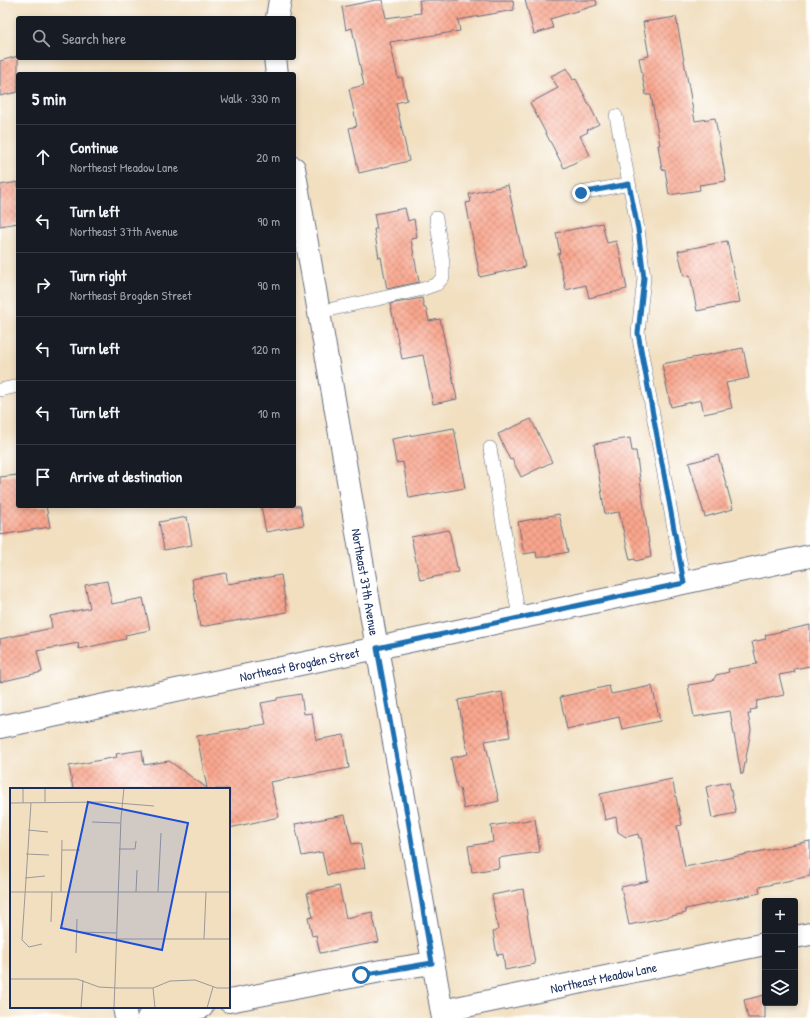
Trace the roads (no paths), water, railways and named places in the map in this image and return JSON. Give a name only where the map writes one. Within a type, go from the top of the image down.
[{"type":"street","points":[[277,16],[280,0]]},
{"type":"street","points":[[275,60],[277,72]]},
{"type":"street","name":"Northeast 37th Avenue","points":[[296,180],[442,1015]]},
{"type":"street","name":"Northeast Brogden Street","points":[[0,727],[810,556]]},
{"type":"street","points":[[798,936],[810,934]]},
{"type":"street","name":"Northeast Meadow Lane","points":[[442,1015],[762,945]]},
{"type":"street","points":[[230,1002],[374,972],[432,963]]},
{"type":"street","points":[[124,1008],[126,1018]]},
{"type":"street","points":[[148,1018],[197,1008]]},
{"type":"lane","points":[[616,116],[638,229],[644,278],[638,333],[684,583]]},
{"type":"lane","points":[[581,193],[629,184]]},
{"type":"lane","points":[[319,312],[423,289],[436,284],[443,277],[443,262],[436,218]]},
{"type":"lane","points":[[0,390],[16,386]]},
{"type":"lane","points":[[490,448],[519,617]]}]
